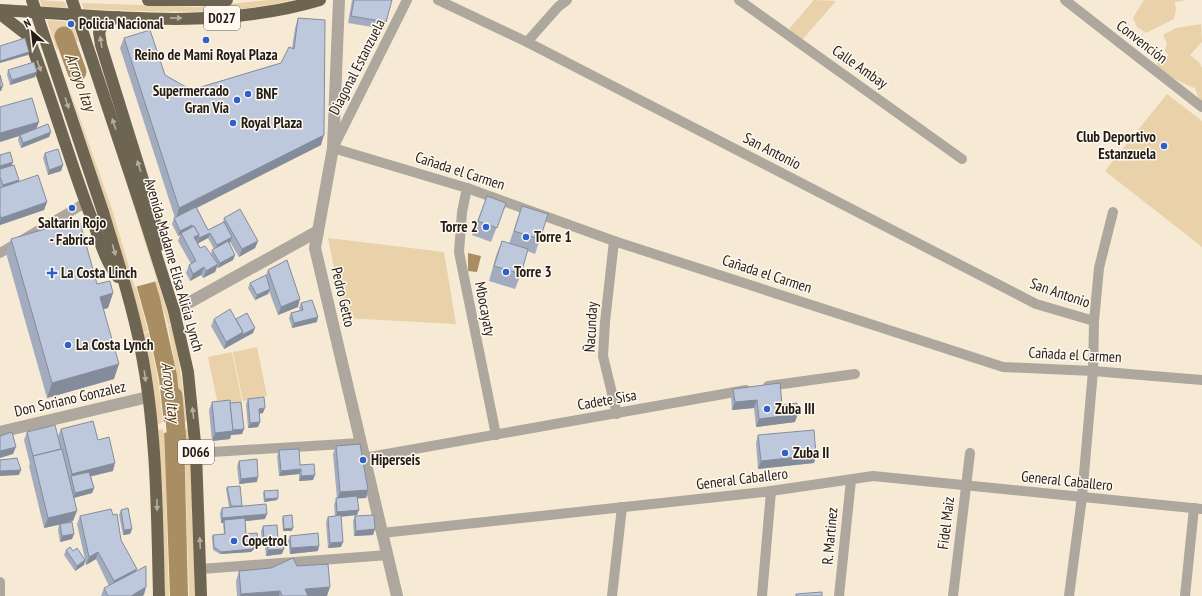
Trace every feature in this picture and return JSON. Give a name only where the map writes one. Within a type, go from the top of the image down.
[{"type":"highway","points":[[32,0],[103,212],[124,284],[141,351],[148,397],[157,494],[159,596]]},
{"type":"highway","name":"Avenida Madame Elisa Alicia Lynch","points":[[72,0],[174,311],[188,372],[196,453],[201,596]]},
{"type":"highway","name":"D027","points":[[148,0],[227,0]]},
{"type":"highway","name":"D027","points":[[0,10],[64,14],[218,18],[297,7],[320,0]]},
{"type":"highway","points":[[0,14],[26,34],[86,203],[113,272],[124,284]]},
{"type":"highway","points":[[123,16],[110,19],[104,23],[99,32],[101,45],[154,212],[161,272]]},
{"type":"street","name":"Pedro Getto","points":[[339,0],[333,148],[315,248],[397,596]]},
{"type":"street","name":"Diagonal Estanzuela","points":[[333,148],[407,0]]},
{"type":"street","name":"San Antonio","points":[[438,0],[527,42],[1036,304],[1094,321]]},
{"type":"street","points":[[527,42],[558,7],[567,0]]},
{"type":"street","name":"Calle Ambay","points":[[739,0],[962,159]]},
{"type":"street","name":"Convención","points":[[1065,0],[1202,107]]},
{"type":"street","name":"Cañada el Carmen","points":[[333,148],[467,188],[614,241],[1003,367],[1093,371],[1202,380]]},
{"type":"street","name":"Mbocayaty","points":[[467,188],[462,212],[459,252],[496,435]]},
{"type":"street","points":[[0,253],[86,203]]},
{"type":"street","points":[[1069,596],[1082,497],[1093,371],[1094,321],[1099,268],[1113,212]]},
{"type":"street","points":[[174,311],[318,231]]},
{"type":"street","name":"Ñacunday","points":[[614,241],[605,322],[603,356],[617,414]]},
{"type":"street","name":"Cadete Sisa","points":[[364,458],[617,414],[752,388],[855,374]]},
{"type":"street","name":"Don Soriano Gonzalez","points":[[0,432],[148,397]]},
{"type":"street","points":[[196,453],[360,443]]},
{"type":"street","name":"Fidel Maiz","points":[[953,596],[970,453]]},
{"type":"street","name":"General Caballero","points":[[382,533],[772,491],[873,476],[1198,509]]},
{"type":"street","name":"R. Martinez","points":[[839,596],[850,480]]},
{"type":"street","points":[[762,596],[772,491]]},
{"type":"street","points":[[612,596],[622,507]]},
{"type":"street","points":[[1185,596],[1198,509]]},
{"type":"street","points":[[201,569],[388,555]]},
{"type":"street","points":[[0,582],[0,596]]},
{"type":"shaded area","points":[[40,0],[65,2],[67,8],[42,6]]},
{"type":"shaded area","points":[[270,0],[292,0],[241,9],[188,12],[84,9],[82,3],[198,7]]},
{"type":"shaded area","points":[[814,0],[836,1],[802,40],[789,29]]},
{"type":"shaded area","points":[[1144,0],[1187,0],[1175,2],[1176,10],[1174,19],[1146,33],[1137,27],[1133,18]]},
{"type":"shaded area","points":[[47,20],[72,22],[133,201],[171,324],[168,325],[120,165],[121,233],[148,331],[142,333],[116,235]]},
{"type":"shaded area","points":[[1201,24],[1202,42],[1190,55],[1199,62],[1202,68],[1202,107],[1195,88],[1168,76],[1158,75],[1157,60],[1169,56],[1165,51],[1167,43],[1163,35],[1176,28]]},
{"type":"shaded area","name":"Club Deportivo Estanzuela","points":[[1167,94],[1202,121],[1202,247],[1105,171]]},
{"type":"shaded area","points":[[328,238],[444,252],[456,324],[344,318]]},
{"type":"shaded area","points":[[172,325],[178,355],[187,421],[183,421],[178,381],[168,326]]},
{"type":"shaded area","points":[[148,332],[158,379],[163,423],[157,424],[143,334]]},
{"type":"shaded area","points":[[257,347],[267,396],[243,401],[233,352]]},
{"type":"shaded area","points":[[232,352],[242,401],[218,405],[208,357]]},
{"type":"shaded area","points":[[164,429],[169,596],[165,596],[162,479],[158,430]]},
{"type":"shaded area","points":[[188,429],[191,467],[195,596],[189,596],[184,430]]},
{"type":"water","points":[[119,163],[160,298],[177,375],[182,421],[178,422],[164,423],[159,379],[148,327],[122,234]]},
{"type":"water","points":[[468,253],[481,256],[477,272],[468,271]]},
{"type":"water","points":[[178,422],[179,427],[183,426],[184,432],[188,596],[170,596],[164,429],[178,427]]},
{"type":"pier","points":[[77,41],[80,43],[120,162],[157,281],[135,287],[112,209],[56,51],[58,48]]},
{"type":"pier","points":[[184,420],[180,425],[185,425],[186,430],[163,433],[163,427],[176,424],[163,425],[161,422]]},
{"type":"building","points":[[354,0],[392,0],[386,22],[351,16]]},
{"type":"building","name":"Royal Plaza","points":[[298,18],[325,20],[324,135],[179,208],[124,38],[150,30],[165,75],[191,90],[281,63],[289,47],[294,49]]},
{"type":"building","points":[[25,38],[29,52],[0,61],[0,46]]},
{"type":"building","points":[[34,62],[37,72],[12,80],[8,70]]},
{"type":"building","points":[[0,75],[3,86],[0,87]]},
{"type":"building","points":[[32,98],[39,122],[0,133],[0,107]]},
{"type":"building","points":[[48,124],[51,132],[23,143],[20,135]]},
{"type":"building","points":[[58,149],[63,165],[49,170],[45,153]]},
{"type":"building","points":[[10,152],[13,162],[0,166],[0,155]]},
{"type":"building","points":[[14,165],[19,180],[3,185],[0,177],[0,169]]},
{"type":"building","points":[[38,175],[47,202],[1,218],[0,188]]},
{"type":"building","points":[[487,196],[506,203],[497,228],[478,221]]},
{"type":"building","points":[[522,206],[548,214],[540,239],[514,231]]},
{"type":"building","points":[[196,207],[208,230],[224,222],[232,237],[217,245],[210,233],[199,238],[199,235],[192,225],[180,231],[174,218]]},
{"type":"building","points":[[240,209],[258,241],[242,249],[224,218]]},
{"type":"building","name":"La Costa Lynch","points":[[79,219],[97,284],[110,281],[113,293],[100,297],[119,364],[52,383],[11,239]]},
{"type":"building","points":[[194,226],[199,235],[194,237],[200,248],[205,246],[218,264],[206,271],[204,267],[193,274],[189,265],[196,261],[181,233]]},
{"type":"building","points":[[228,241],[235,255],[220,263],[212,250]]},
{"type":"building","points":[[502,241],[528,249],[521,274],[494,266]]},
{"type":"building","points":[[287,260],[300,299],[281,307],[268,270]]},
{"type":"building","points":[[266,275],[270,289],[257,295],[250,283]]},
{"type":"building","points":[[312,300],[318,317],[294,323],[291,313],[303,310],[301,303]]},
{"type":"building","points":[[230,309],[243,332],[226,342],[214,319]]},
{"type":"building","points":[[247,313],[255,328],[242,335],[243,332],[236,319]]},
{"type":"building","points":[[780,383],[782,405],[797,403],[798,414],[759,419],[757,400],[735,402],[733,389]]},
{"type":"building","points":[[264,397],[265,408],[259,409],[260,422],[250,423],[248,399]]},
{"type":"building","points":[[230,400],[233,431],[215,433],[212,402]]},
{"type":"building","points":[[241,402],[244,429],[233,430],[230,403]]},
{"type":"building","points":[[93,421],[98,440],[109,437],[115,463],[72,474],[61,429]]},
{"type":"building","points":[[55,425],[61,449],[33,456],[27,432]]},
{"type":"building","name":"Zuba II","points":[[814,430],[816,455],[761,461],[758,435]]},
{"type":"building","points":[[12,432],[16,447],[0,451],[0,436]]},
{"type":"building","points":[[360,444],[368,490],[340,492],[336,446]]},
{"type":"building","points":[[62,449],[77,511],[48,518],[33,456]]},
{"type":"building","points":[[299,449],[300,465],[314,464],[315,475],[301,476],[301,469],[281,471],[279,450]]},
{"type":"building","points":[[17,458],[21,470],[0,471],[0,460]]},
{"type":"building","points":[[257,459],[258,477],[241,479],[239,461]]},
{"type":"building","points":[[89,472],[94,488],[75,493],[71,476]]},
{"type":"building","points":[[240,486],[242,506],[231,506],[227,487]]},
{"type":"building","points":[[278,490],[278,498],[265,499],[264,491]]},
{"type":"building","points":[[357,496],[359,510],[337,512],[336,498]]},
{"type":"building","points":[[266,504],[267,514],[222,518],[222,508]]},
{"type":"building","points":[[128,508],[132,529],[124,530],[121,510]]},
{"type":"building","points":[[111,509],[113,515],[117,514],[121,540],[137,569],[114,581],[98,552],[89,557],[80,516]]},
{"type":"building","points":[[292,515],[293,528],[284,529],[283,516]]},
{"type":"building","points":[[341,515],[343,542],[330,543],[328,517]]},
{"type":"building","points":[[374,515],[375,529],[356,531],[355,516]]},
{"type":"building","name":"Copetrol","points":[[245,518],[246,534],[257,533],[258,543],[252,549],[221,552],[214,547],[213,535],[225,534],[224,520]]},
{"type":"building","points":[[72,522],[74,534],[62,536],[60,524]]},
{"type":"building","points":[[277,525],[278,539],[283,539],[284,549],[268,550],[267,540],[264,540],[263,526]]},
{"type":"building","points":[[318,533],[319,546],[291,548],[290,536]]},
{"type":"building","points":[[70,547],[73,551],[77,548],[85,560],[77,566],[66,550]]},
{"type":"building","points":[[293,558],[297,566],[328,564],[330,587],[305,589],[308,596],[282,596],[280,591],[241,594],[239,571],[271,568]]},
{"type":"building","points":[[146,566],[146,587],[131,596],[108,596],[104,588]]},
{"type":"building","points":[[822,592],[822,596],[796,596],[796,594]]},
{"type":"waterway","name":"Arroyo Itay","points":[[64,36],[77,72]]},
{"type":"waterway","name":"Arroyo Itay","points":[[173,396],[178,453]]},
{"type":"place","name":"Policia Nacional","points":[[71,24]]},
{"type":"place","name":"Reino de Mami Royal Plaza","points":[[206,40]]},
{"type":"place","name":"BNF","points":[[248,94]]},
{"type":"place","name":"Supermercado Gran Vía","points":[[237,100]]},
{"type":"place","name":"Royal Plaza","points":[[233,123]]},
{"type":"place","name":"Club Deportivo Estanzuela","points":[[1164,146]]},
{"type":"place","name":"Saltarin Rojo - Fabrica","points":[[72,208]]},
{"type":"place","name":"Torre 2","points":[[486,227]]},
{"type":"place","name":"Torre 1","points":[[526,237]]},
{"type":"place","name":"Torre 3","points":[[506,272]]},
{"type":"place","name":"La Costa Linch","points":[[52,273]]},
{"type":"place","name":"La Costa Lynch","points":[[68,345]]},
{"type":"place","name":"Zuba III","points":[[767,409]]},
{"type":"place","name":"Zuba II","points":[[785,453]]},
{"type":"place","name":"Hiperseis","points":[[363,460]]},
{"type":"place","name":"Copetrol","points":[[234,541]]}]
